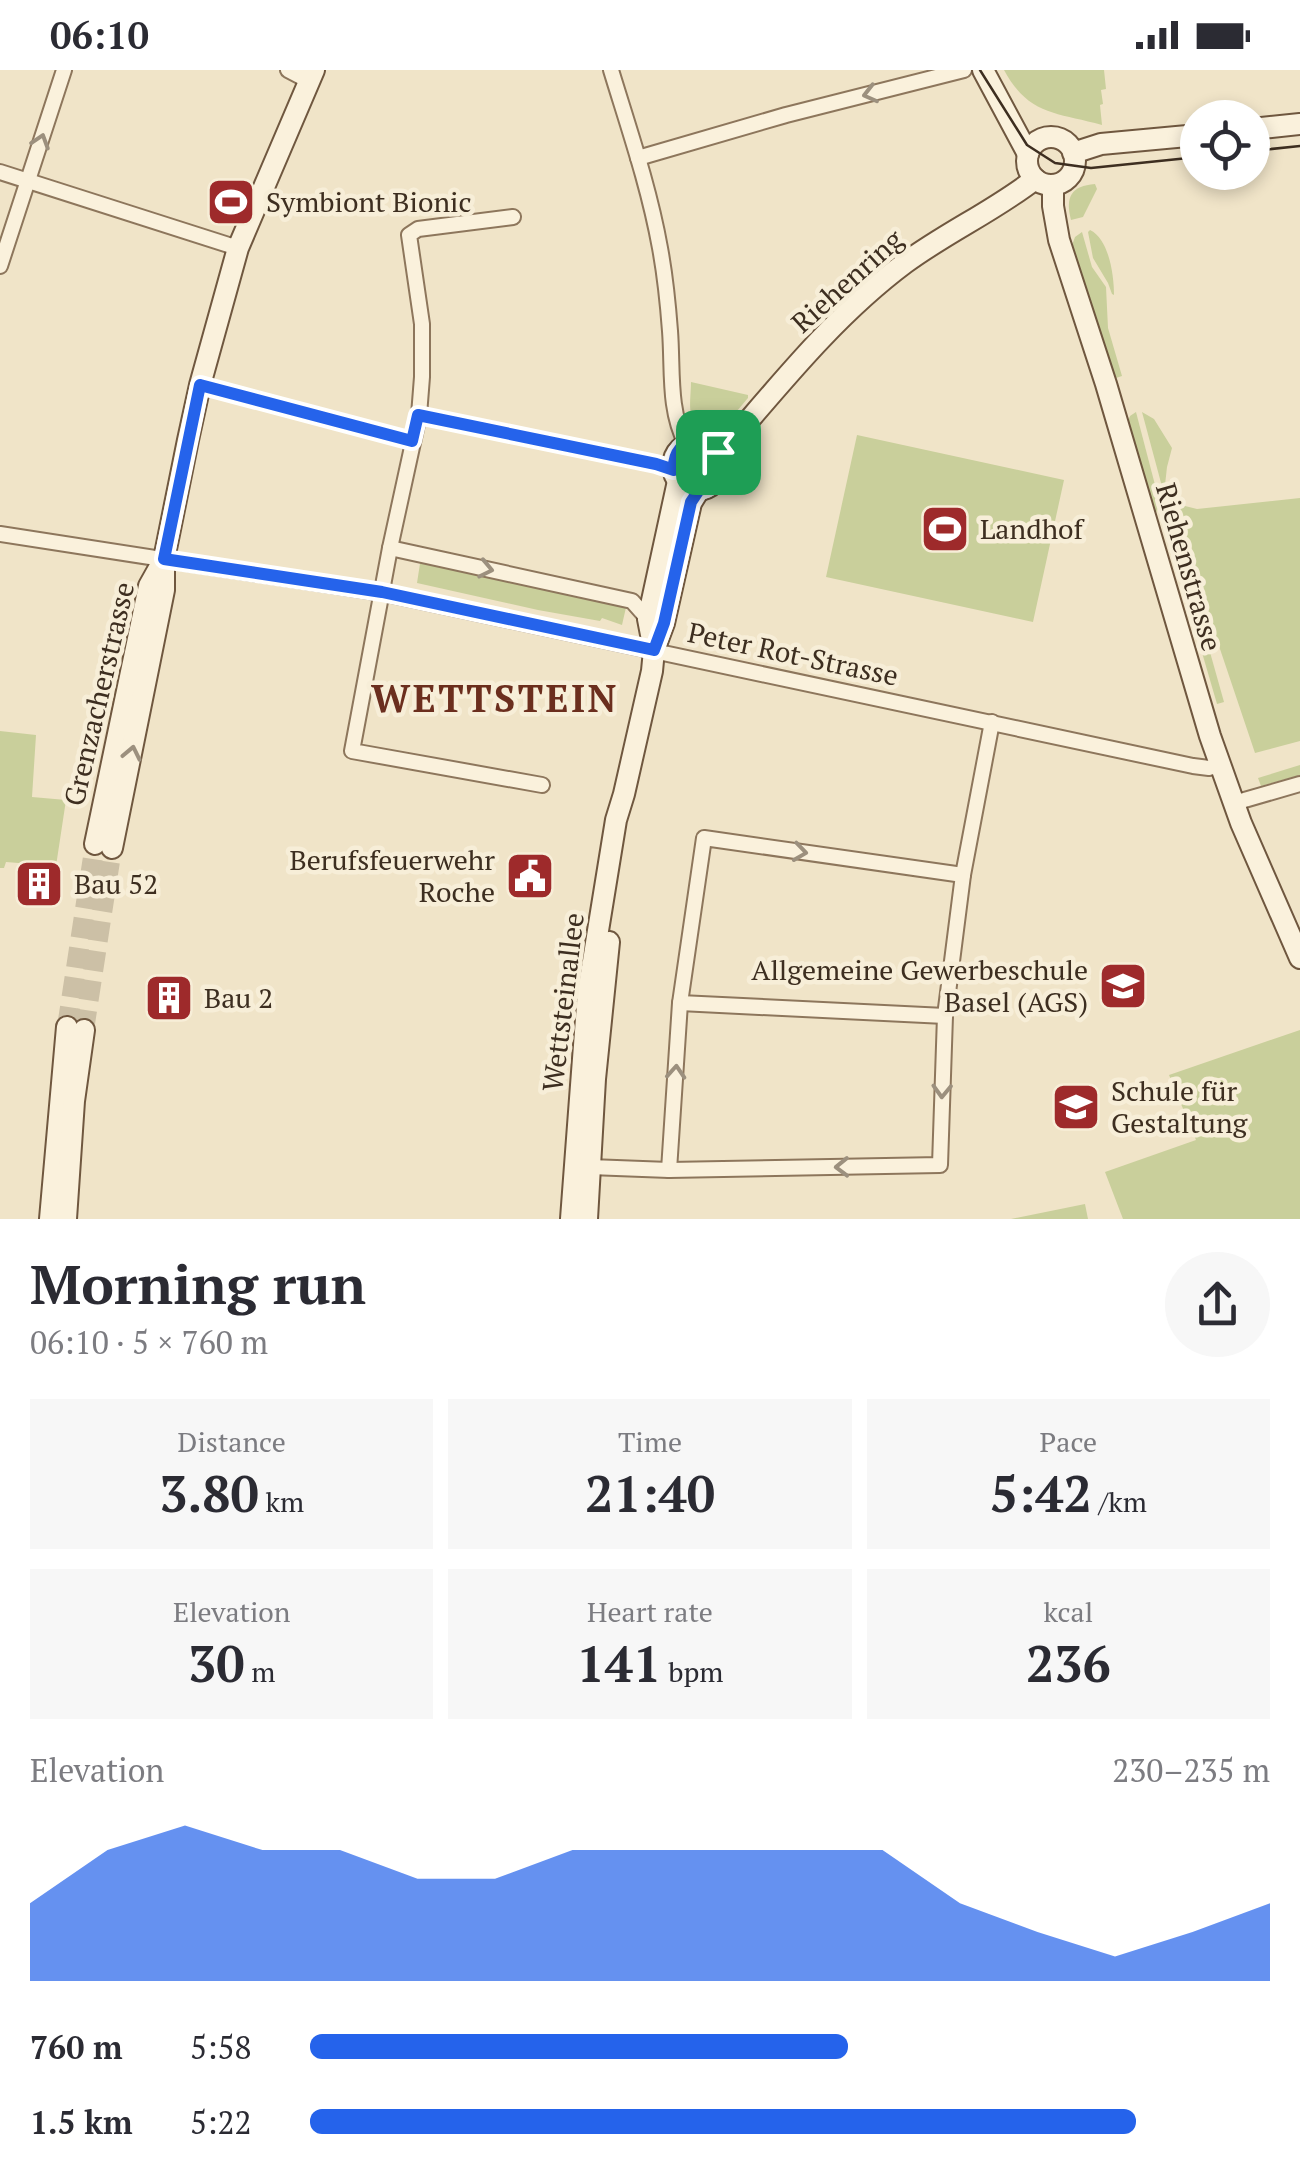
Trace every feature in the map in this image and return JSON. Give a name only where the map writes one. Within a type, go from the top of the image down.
[{"type":"main road","points":[[983,70],[1028,154],[1028,168],[1044,182]]},
{"type":"main road","name":"Grenzacherstrasse","points":[[103,846],[148,586],[164,559],[200,385],[238,248],[312,76]]},
{"type":"main road","points":[[1010,123],[1066,142],[1073,153],[1101,144],[1180,137]]},
{"type":"main road","points":[[1270,127],[1300,124]]},
{"type":"main road","points":[[1028,154],[1034,144],[1054,137]]},
{"type":"main road","name":"Riehenring","points":[[718,452],[812,346],[902,265],[941,237],[1010,198],[1044,182],[1060,183],[1071,174],[1073,153]]},
{"type":"main road","name":"Riehenstrasse","points":[[1044,182],[1053,206],[1058,240],[1106,384],[1220,765],[1300,958]]},
{"type":"main road","points":[[686,444],[702,442],[718,452]]},
{"type":"main road","name":"Wettsteinallee","points":[[654,650],[648,620],[676,476],[675,456],[686,444]]},
{"type":"main road","name":"Wettsteinallee","points":[[572,1219],[588,992],[616,820],[691,502],[699,490],[719,477],[722,469],[718,452]]},
{"type":"main road","points":[[676,476],[685,486],[699,490]]},
{"type":"main road","name":"Wettsteinallee","points":[[588,1219],[602,994],[626,825],[624,794]]},
{"type":"main road","points":[[50,1219],[76,1028],[66,1219]]},
{"type":"street","points":[[0,266],[64,70]]},
{"type":"street","points":[[288,70],[312,76]]},
{"type":"street","points":[[611,70],[660,249],[673,402],[677,426],[686,444]]},
{"type":"street","points":[[638,158],[964,70]]},
{"type":"street","points":[[0,172],[238,248]]},
{"type":"street","points":[[513,217],[418,229],[409,235],[422,324],[418,415],[352,751],[542,785]]},
{"type":"street","points":[[200,385],[412,441]]},
{"type":"street","points":[[418,415],[656,464],[676,476]]},
{"type":"street","name":"Peter Rot-Strasse","points":[[0,534],[382,592],[1193,766],[1220,765]]},
{"type":"street","points":[[390,548],[632,601],[648,620]]},
{"type":"street","points":[[590,1167],[670,1170],[940,1166],[945,1016],[963,874],[992,722]]},
{"type":"street","points":[[1234,803],[1300,784]]},
{"type":"street","points":[[670,1170],[680,1003],[704,838],[963,874]]},
{"type":"street","points":[[680,1003],[945,1016]]},
{"type":"green space","points":[[1004,70],[1104,70],[1102,125],[1034,104]]},
{"type":"green space","points":[[1095,184],[1097,189],[1083,217],[1071,220],[1072,194],[1080,187]]},
{"type":"green space","points":[[1090,230],[1106,249],[1114,295],[1093,258]]},
{"type":"green space","points":[[1082,232],[1092,267],[1106,287],[1108,328],[1122,376],[1116,378],[1071,248]]},
{"type":"green space","points":[[691,382],[748,398],[719,427],[702,432],[691,414]]},
{"type":"green space","points":[[1136,412],[1160,504],[1155,515],[1128,421]]},
{"type":"green space","points":[[1142,412],[1154,419],[1172,448],[1164,494]]},
{"type":"green space","name":"Landhof","points":[[857,435],[1064,480],[1033,622],[826,577]]},
{"type":"green space","points":[[1300,498],[1300,741],[1255,753],[1171,513],[1181,505],[1197,509]]},
{"type":"green space","points":[[1167,521],[1188,574],[1224,702],[1217,704]]},
{"type":"green space","points":[[421,557],[627,603],[622,625],[417,583]]},
{"type":"green space","points":[[0,731],[36,735],[32,797],[66,800],[56,866],[6,862],[0,868]]},
{"type":"green space","points":[[1300,765],[1300,775],[1261,786],[1258,778]]},
{"type":"green space","points":[[1300,1030],[1300,1219],[1123,1219],[1105,1172],[1196,1140],[1169,1075]]},
{"type":"green space","points":[[1085,1204],[1088,1219],[1011,1219]]},
{"type":"tunnel","points":[[67,1027],[95,844]]},
{"type":"tunnel","points":[[84,1030],[112,848]]},
{"type":"tram line","points":[[980,70],[1027,145],[1055,163],[1091,168],[1180,159]]},
{"type":"tram line","points":[[1270,149],[1300,146]]},
{"type":"place","name":"Symbiont Bionic","points":[[231,202]]},
{"type":"place","name":"Landhof","points":[[945,529]]},
{"type":"place","name":"Berufsfeuerwehr Roche","points":[[530,876]]},
{"type":"place","name":"Bau 52","points":[[39,884]]},
{"type":"place","name":"Allgemeine Gewerbeschule Basel (AGS)","points":[[1123,986]]},
{"type":"place","name":"Bau 2","points":[[169,998]]},
{"type":"place","name":"Schule für Gestaltung","points":[[1076,1107]]},
{"type":"district","name":"WETTSTEIN","points":[[495,699]]},
{"type":"route","points":[[200,385],[412,441],[418,415],[674,470],[675,456],[686,444],[707,443],[718,452],[722,469],[719,477],[699,490],[691,502],[664,623],[654,650],[382,592],[164,559],[200,385]]}]
